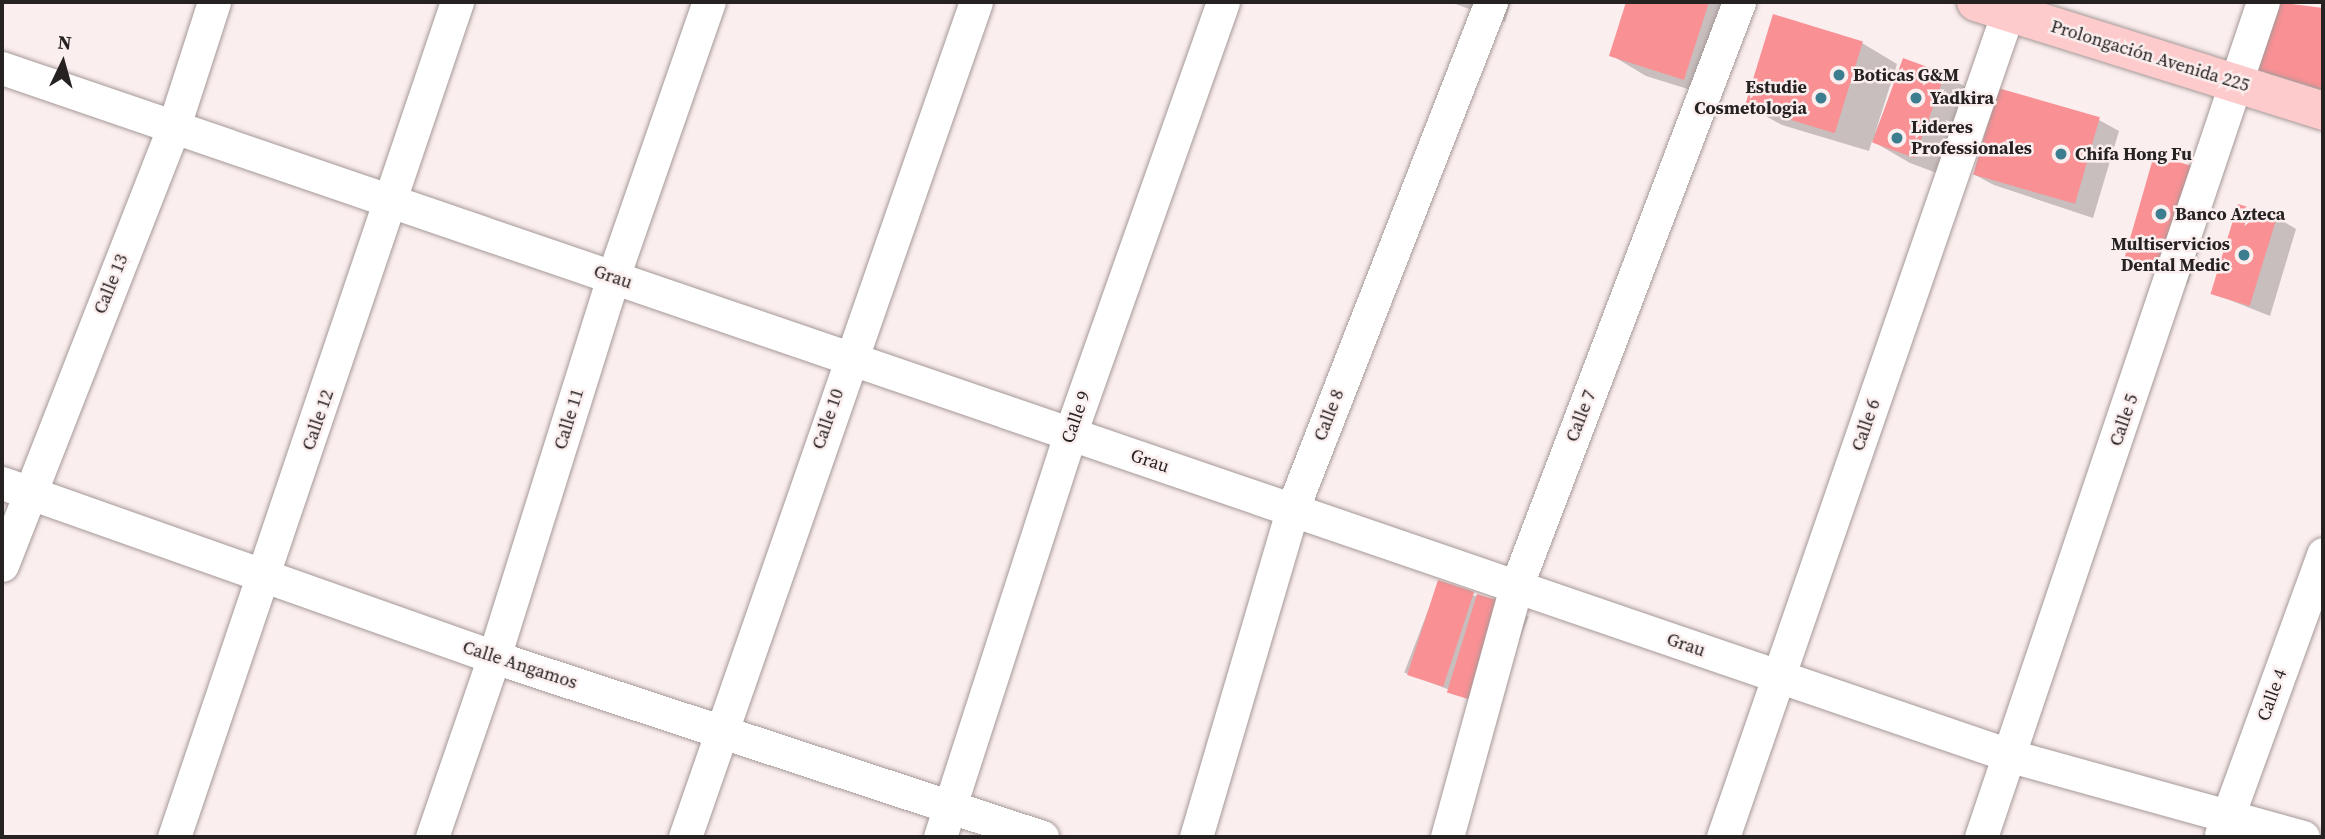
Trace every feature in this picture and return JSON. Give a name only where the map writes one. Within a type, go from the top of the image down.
[{"type":"main road","name":"Prolongación Avenida 225","points":[[1992,7],[2323,111]]},
{"type":"street","name":"Calle 13","points":[[2,565],[15,488],[174,126],[214,2]]},
{"type":"street","name":"Calle 12","points":[[174,837],[392,201],[457,2]]},
{"type":"street","name":"Calle 11","points":[[432,837],[494,657],[613,277],[709,2]]},
{"type":"street","name":"Calle 10","points":[[685,837],[849,358],[976,2]]},
{"type":"street","name":"Calle 9","points":[[946,823],[1070,434],[1223,2]]},
{"type":"street","name":"Calle 8","points":[[1196,837],[1292,510],[1491,2]]},
{"type":"street","name":"Calle 7","points":[[1447,837],[1516,586],[1739,2]]},
{"type":"street","name":"Calle 5","points":[[1981,837],[2011,756],[2238,84],[2263,2]]},
{"type":"street","name":"Calle 6","points":[[1723,837],[1779,676],[1992,7]]},
{"type":"street","name":"Grau","points":[[2,68],[2011,756],[2224,826],[2303,837]]},
{"type":"street","name":"Calle Angamos","points":[[15,488],[264,578],[722,731],[946,823],[1042,837]]},
{"type":"street","name":"Calle 4","points":[[2224,826],[2323,554]]},
{"type":"building","points":[[1626,2],[1709,2],[1684,80],[1609,56]]},
{"type":"building","points":[[2276,2],[2323,8],[2323,90],[2255,69]]},
{"type":"building","points":[[1773,14],[1863,41],[1835,133],[1745,106]]},
{"type":"building","points":[[1903,58],[1945,73],[1915,158],[1872,143]]},
{"type":"building","points":[[1998,88],[2100,117],[2075,204],[1973,175]]},
{"type":"building","name":"Banco Azteca","points":[[2154,155],[2199,168],[2169,274],[2124,261]]},
{"type":"building","name":"Multiservicios Dental Medic","points":[[2238,204],[2277,216],[2250,306],[2211,294]]},
{"type":"building","points":[[1438,580],[1474,592],[1443,687],[1407,675]]},
{"type":"building","points":[[1477,594],[1510,604],[1479,702],[1447,692]]},
{"type":"place","name":"Boticas G&M","points":[[1839,75]]},
{"type":"place","name":"Estudie Cosmetologia","points":[[1821,98]]},
{"type":"place","name":"Yadkira","points":[[1916,98]]},
{"type":"place","name":"Lideres Professionales","points":[[1897,138]]},
{"type":"place","name":"Chifa Hong Fu","points":[[2061,154]]},
{"type":"place","name":"Banco Azteca","points":[[2161,214]]},
{"type":"place","name":"Multiservicios Dental Medic","points":[[2244,255]]}]
